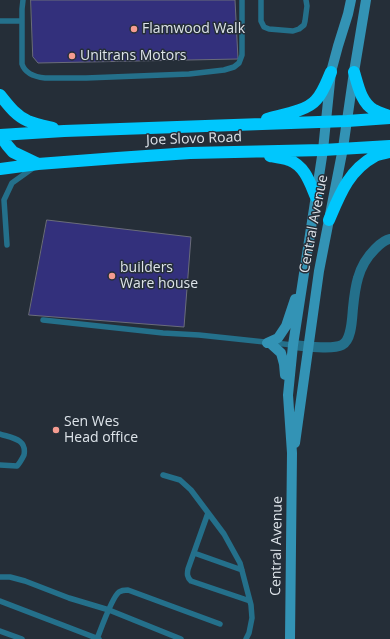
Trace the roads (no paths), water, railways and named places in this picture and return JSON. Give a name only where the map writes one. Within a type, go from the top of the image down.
[{"type":"highway","points":[[246,124],[300,110],[311,105],[317,100],[331,72]]},
{"type":"highway","points":[[354,72],[360,91],[370,107],[390,117]]},
{"type":"highway","points":[[0,95],[22,118],[64,131]]},
{"type":"highway","name":"Joe Slovo Road","points":[[0,135],[64,131],[347,121],[390,117]]},
{"type":"highway","points":[[0,135],[13,152],[38,164]]},
{"type":"highway","name":"Joe Slovo Road","points":[[0,169],[38,164],[190,153],[323,150],[390,146]]},
{"type":"highway","points":[[255,152],[290,161],[301,168],[308,178],[316,197]]},
{"type":"highway","points":[[329,220],[340,192],[357,169],[376,156],[390,152]]},
{"type":"street","name":"Central Avenue","points":[[290,639],[292,453],[288,395],[293,345],[323,150],[331,72],[351,0]]},
{"type":"street","name":"Central Avenue","points":[[292,453],[297,437],[319,271],[343,148],[366,1]]},
{"type":"street","points":[[293,345],[308,347],[337,347],[346,342],[350,332],[358,276],[371,253],[387,239],[390,239]]},
{"type":"street","points":[[288,395],[281,353],[269,343],[278,338],[286,326],[291,314],[306,258]]},
{"type":"lane","points":[[22,0],[22,64],[24,69],[39,78],[86,78],[189,74],[234,68],[239,63],[242,55],[242,0]]},
{"type":"lane","points":[[261,0],[261,21],[264,27],[269,29],[293,31],[299,29],[306,21],[306,0]]},
{"type":"lane","points":[[0,21],[22,21]]},
{"type":"lane","points":[[0,130],[0,135]]},
{"type":"lane","points":[[7,245],[2,215],[2,198],[12,183],[38,164]]},
{"type":"lane","points":[[43,320],[293,345]]},
{"type":"lane","points":[[0,434],[20,441],[25,449],[23,458],[17,466],[0,465]]},
{"type":"lane","points":[[163,475],[180,480],[191,490],[224,534],[240,564],[250,601],[252,618],[249,633],[246,639]]},
{"type":"lane","points":[[208,513],[187,573],[188,577],[191,581],[250,601]]},
{"type":"lane","points":[[194,553],[242,570]]},
{"type":"lane","points":[[0,577],[10,577],[25,581],[69,598],[109,610],[181,639]]},
{"type":"lane","points":[[0,601],[98,639],[116,596],[119,592],[125,590],[220,624]]},
{"type":"lane","points":[[0,631],[22,639]]},
{"type":"place","name":"Flamwood Walk","points":[[134,29]]},
{"type":"place","name":"Unitrans Motors","points":[[72,56]]},
{"type":"place","name":"builders Ware house","points":[[112,276]]},
{"type":"place","name":"Sen Wes Head office","points":[[56,430]]}]
